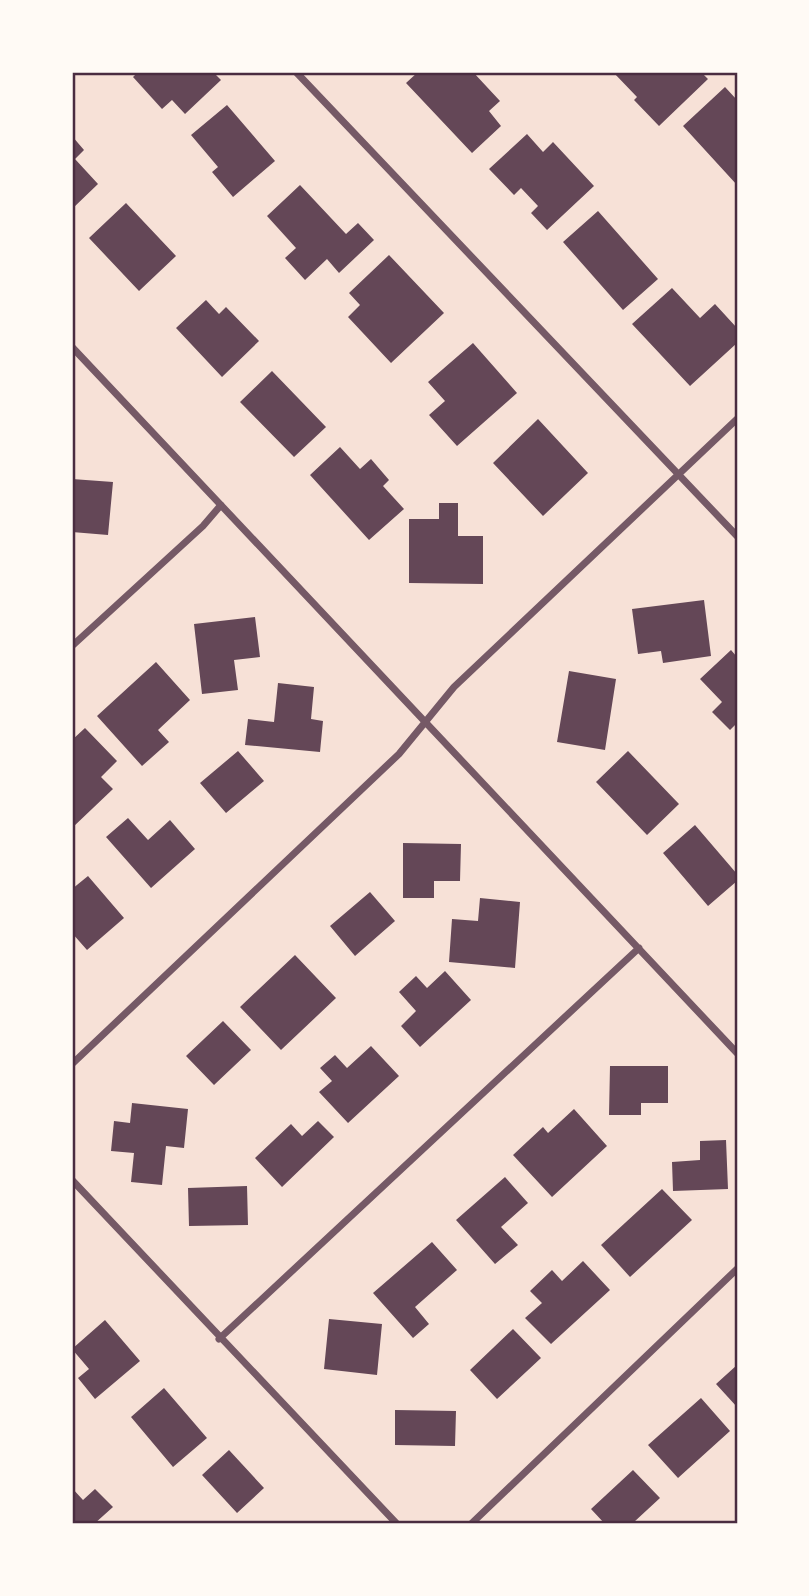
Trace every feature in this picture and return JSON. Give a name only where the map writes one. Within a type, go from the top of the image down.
[{"type":"street","points":[[296,72],[737,536]]},
{"type":"street","points":[[72,347],[737,1053]]},
{"type":"street","points":[[72,1064],[389,764],[427,723],[454,687],[737,419]]},
{"type":"street","points":[[72,646],[203,526],[220,505]]},
{"type":"street","points":[[219,1339],[639,948]]},
{"type":"street","points":[[72,1180],[219,1339],[397,1524]]},
{"type":"street","points":[[471,1524],[737,1269]]},
{"type":"building","points":[[138,72],[213,72],[221,80],[185,114],[172,100],[162,109],[133,77]]},
{"type":"building","points":[[418,72],[473,72],[500,101],[489,111],[501,126],[472,153],[406,83]]},
{"type":"building","points":[[613,72],[701,72],[708,79],[659,126],[634,100],[637,97]]},
{"type":"building","points":[[725,87],[737,100],[737,185],[683,126]]},
{"type":"building","points":[[227,105],[275,161],[233,197],[212,172],[218,167],[191,135]]},
{"type":"building","points":[[527,134],[543,152],[553,142],[594,186],[547,230],[531,213],[538,206],[521,188],[514,195],[489,169]]},
{"type":"building","points":[[72,136],[84,150],[75,159],[98,184],[72,209]]},
{"type":"building","points":[[300,185],[346,234],[358,223],[374,240],[339,273],[327,259],[305,280],[285,258],[296,248],[267,216]]},
{"type":"building","points":[[126,203],[176,256],[139,291],[89,238]]},
{"type":"building","points":[[598,211],[658,279],[623,310],[563,242]]},
{"type":"building","points":[[389,255],[444,313],[391,363],[348,317],[360,305],[349,293]]},
{"type":"building","points":[[672,288],[700,318],[715,304],[737,328],[737,343],[690,386],[632,324]]},
{"type":"building","points":[[206,300],[219,314],[226,307],[259,341],[222,377],[176,328]]},
{"type":"building","points":[[473,343],[517,393],[457,446],[429,415],[445,401],[428,382]]},
{"type":"building","points":[[272,371],[326,427],[294,457],[240,402]]},
{"type":"building","points":[[538,419],[588,473],[543,516],[493,463]]},
{"type":"building","points":[[340,447],[360,469],[371,459],[389,480],[383,486],[404,509],[369,540],[310,475]]},
{"type":"building","points":[[72,479],[113,482],[108,535],[72,532]]},
{"type":"building","points":[[439,503],[458,503],[458,536],[483,536],[483,584],[409,583],[409,519],[439,519]]},
{"type":"building","points":[[704,600],[711,656],[663,663],[661,651],[638,654],[632,609]]},
{"type":"building","points":[[255,617],[260,657],[234,660],[238,690],[202,694],[194,624]]},
{"type":"building","points":[[731,650],[737,657],[737,723],[730,730],[712,712],[722,702],[700,679]]},
{"type":"building","points":[[156,662],[190,700],[158,730],[169,742],[142,766],[97,716]]},
{"type":"building","points":[[569,671],[616,679],[605,750],[557,742]]},
{"type":"building","points":[[278,683],[314,687],[311,719],[323,721],[320,752],[245,745],[248,719],[274,722]]},
{"type":"building","points":[[85,728],[117,761],[101,777],[113,789],[72,828],[72,740]]},
{"type":"building","points":[[238,751],[264,781],[226,813],[200,783]]},
{"type":"building","points":[[628,751],[679,804],[647,835],[596,782]]},
{"type":"building","points":[[128,818],[148,840],[170,820],[195,849],[151,888],[106,837]]},
{"type":"building","points":[[695,825],[737,874],[737,881],[708,906],[663,853]]},
{"type":"building","points":[[403,843],[461,844],[460,881],[434,881],[434,898],[403,898]]},
{"type":"building","points":[[88,876],[124,918],[87,950],[72,933],[72,889]]},
{"type":"building","points":[[370,892],[395,921],[355,956],[330,926]]},
{"type":"building","points":[[480,898],[520,902],[515,968],[449,962],[452,919],[478,921]]},
{"type":"building","points":[[295,955],[336,998],[281,1050],[240,1007]]},
{"type":"building","points":[[445,971],[471,1000],[420,1047],[401,1026],[416,1011],[399,992],[416,976],[427,988]]},
{"type":"building","points":[[223,1021],[251,1050],[214,1085],[186,1056]]},
{"type":"building","points":[[371,1046],[399,1076],[348,1123],[319,1092],[332,1081],[320,1068],[335,1055],[347,1068]]},
{"type":"building","points":[[610,1066],[668,1066],[668,1103],[641,1103],[641,1115],[609,1115]]},
{"type":"building","points":[[132,1103],[188,1109],[184,1148],[166,1146],[162,1185],[131,1182],[134,1153],[111,1151],[114,1121],[130,1123]]},
{"type":"building","points":[[574,1109],[607,1146],[552,1197],[513,1155],[543,1127],[548,1133]]},
{"type":"building","points":[[318,1121],[334,1137],[282,1187],[255,1158],[291,1124],[302,1136]]},
{"type":"building","points":[[726,1140],[728,1189],[673,1191],[672,1162],[700,1160],[700,1141]]},
{"type":"building","points":[[505,1177],[528,1203],[501,1227],[518,1245],[495,1264],[456,1220]]},
{"type":"building","points":[[247,1186],[248,1225],[189,1226],[188,1188]]},
{"type":"building","points":[[662,1189],[692,1220],[630,1277],[601,1245]]},
{"type":"building","points":[[432,1242],[457,1270],[415,1307],[429,1324],[413,1338],[373,1293]]},
{"type":"building","points":[[583,1261],[610,1290],[551,1344],[525,1318],[542,1303],[530,1291],[552,1270],[562,1281]]},
{"type":"building","points":[[329,1319],[382,1324],[377,1375],[324,1369]]},
{"type":"building","points":[[105,1320],[140,1361],[95,1399],[78,1378],[89,1369],[72,1349]]},
{"type":"building","points":[[513,1329],[541,1358],[497,1399],[470,1370]]},
{"type":"building","points":[[737,1365],[737,1407],[716,1384]]},
{"type":"building","points":[[164,1388],[207,1438],[173,1467],[131,1417]]},
{"type":"building","points":[[701,1398],[730,1431],[678,1478],[648,1445]]},
{"type":"building","points":[[395,1410],[456,1411],[455,1446],[395,1445]]},
{"type":"building","points":[[229,1450],[264,1488],[237,1513],[202,1475]]},
{"type":"building","points":[[633,1470],[660,1498],[634,1522],[636,1524],[605,1524],[591,1509]]},
{"type":"building","points":[[72,1488],[83,1500],[95,1489],[113,1507],[94,1524],[72,1524]]}]
